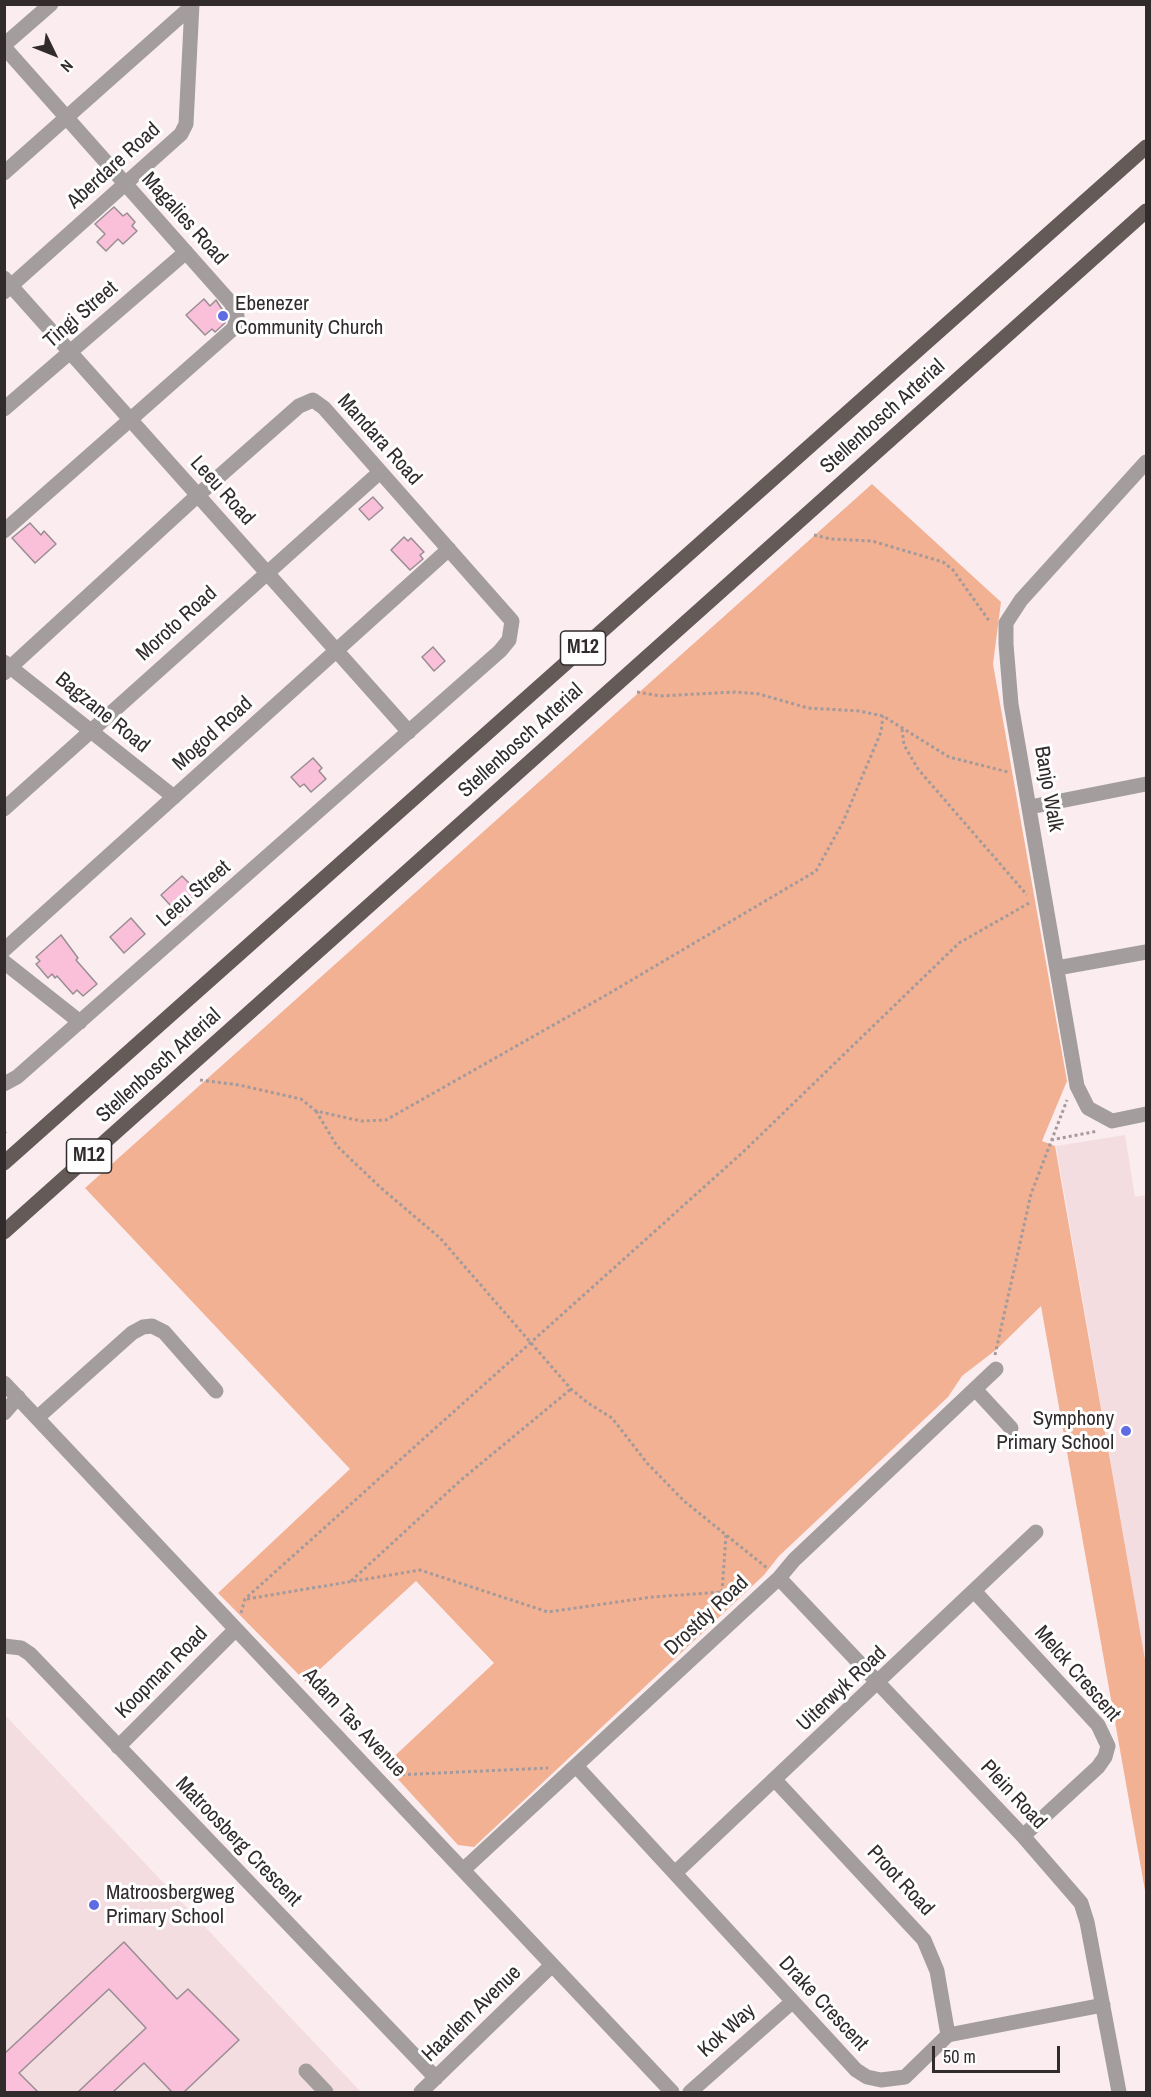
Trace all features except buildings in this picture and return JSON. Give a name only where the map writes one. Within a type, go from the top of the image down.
[{"type":"main road","name":"Stellenbosch Arterial","points":[[4,1162],[1146,147]]},
{"type":"main road","name":"Stellenbosch Arterial","points":[[4,1232],[1146,211]]},
{"type":"street","points":[[4,46],[51,4]]},
{"type":"street","points":[[4,173],[192,5]]},
{"type":"street","name":"Aberdare Road","points":[[7,285],[169,147],[186,124],[192,5]]},
{"type":"street","name":"Magalies Road","points":[[4,46],[231,303],[237,316],[234,328],[4,531]]},
{"type":"street","name":"Tingi Street","points":[[4,410],[186,252]]},
{"type":"street","name":"Leeu Road","points":[[7,285],[71,352],[409,732]]},
{"type":"street","name":"Mandara Road","points":[[7,667],[299,406],[313,400],[324,408],[508,614],[512,628],[509,640],[500,651],[409,732]]},
{"type":"street","points":[[1006,623],[1021,600],[1146,462]]},
{"type":"street","name":"Moroto Road","points":[[4,809],[380,472]]},
{"type":"street","name":"Mogod Road","points":[[4,950],[449,549]]},
{"type":"street","name":"Banjo Walk","points":[[1006,623],[1011,704],[1030,807],[1039,900],[1057,968],[1077,1086],[1085,1104],[1092,1111],[1112,1121],[1146,1114]]},
{"type":"street","name":"Bagzane Road","points":[[7,667],[174,797]]},
{"type":"street","name":"Leeu Street","points":[[4,1084],[17,1077],[409,732]]},
{"type":"street","points":[[1030,807],[1146,784]]},
{"type":"street","points":[[1057,968],[1146,951]]},
{"type":"street","points":[[4,962],[80,1022]]},
{"type":"street","points":[[38,1418],[132,1333],[152,1326],[164,1332],[216,1391]]},
{"type":"street","name":"Drostdy Road","points":[[463,1870],[779,1578],[794,1560],[996,1369]]},
{"type":"street","name":"Adam Tas Avenue","points":[[4,1383],[672,2092]]},
{"type":"street","points":[[975,1389],[1011,1428]]},
{"type":"street","points":[[4,1413],[18,1397]]},
{"type":"street","name":"Uiterwyk Road","points":[[675,1873],[879,1683],[1036,1532]]},
{"type":"street","name":"Plein Road","points":[[779,1578],[1023,1836],[1080,1903],[1087,1922],[1119,2092]]},
{"type":"street","name":"Melck Crescent","points":[[975,1592],[1098,1725],[1108,1746],[1105,1757],[1098,1767],[1023,1836]]},
{"type":"street","name":"Koopman Road","points":[[118,1747],[236,1629]]},
{"type":"street","name":"Matroosberg Crescent","points":[[4,1646],[21,1648],[30,1654],[436,2078]]},
{"type":"street","name":"Drake Crescent","points":[[577,1767],[856,2070],[867,2077],[881,2080],[905,2077],[948,2035]]},
{"type":"street","name":"Proot Road","points":[[775,1780],[924,1940],[937,1971],[948,2035]]},
{"type":"street","name":"Haarlem Avenue","points":[[421,2092],[552,1965]]},
{"type":"street","name":"Kok Way","points":[[690,2092],[792,2002]]},
{"type":"street","points":[[948,2035],[1103,2005]]},
{"type":"street","points":[[306,2071],[326,2092]]},
{"type":"path","points":[[814,535],[831,539],[872,541],[943,562],[953,570],[990,623],[1006,623]]},
{"type":"path","points":[[637,692],[660,696],[735,692],[759,694],[808,708],[859,711],[883,716],[949,757],[1010,773],[1023,769]]},
{"type":"path","points":[[316,1111],[361,1121],[386,1120],[816,871],[843,822],[881,732],[883,716]]},
{"type":"path","points":[[236,1629],[245,1599],[742,1153],[959,943],[1039,900],[918,769],[904,745],[902,729]]},
{"type":"path","points":[[200,1080],[239,1085],[301,1100],[316,1111],[337,1146],[381,1188],[440,1238],[529,1344],[571,1389],[588,1404],[612,1418],[647,1463],[669,1486],[779,1578]]},
{"type":"path","points":[[994,1349],[1030,1194],[1069,1095]]},
{"type":"path","points":[[1051,1140],[1106,1130]]},
{"type":"path","points":[[351,1582],[462,1480],[571,1389]]},
{"type":"path","points":[[722,1592],[726,1534]]},
{"type":"path","points":[[245,1599],[420,1570],[548,1612],[652,1597],[722,1592],[745,1609]]},
{"type":"path","points":[[375,1776],[577,1767]]},
{"type":"shaded area","points":[[872,484],[1001,602],[993,664],[1067,1081],[1042,1141],[1055,1146],[1146,1665],[1146,1896],[1041,1306],[997,1349],[962,1376],[948,1397],[779,1556],[764,1575],[474,1847],[458,1845],[385,1765],[494,1663],[416,1581],[306,1682],[218,1593],[350,1469],[85,1188]]},
{"type":"shaded area","name":"Symphony Primary School","points":[[1125,1135],[1135,1197],[1146,1195],[1146,1665],[1056,1146]]},
{"type":"shaded area","name":"Matroosbergweg Primary School","points":[[6,1716],[361,2092],[5,2092]]},
{"type":"place","name":"Ebenezer Community Church","points":[[223,316]]},
{"type":"place","name":"Symphony Primary School","points":[[1126,1431]]},
{"type":"place","name":"Matroosbergweg Primary School","points":[[94,1905]]}]
